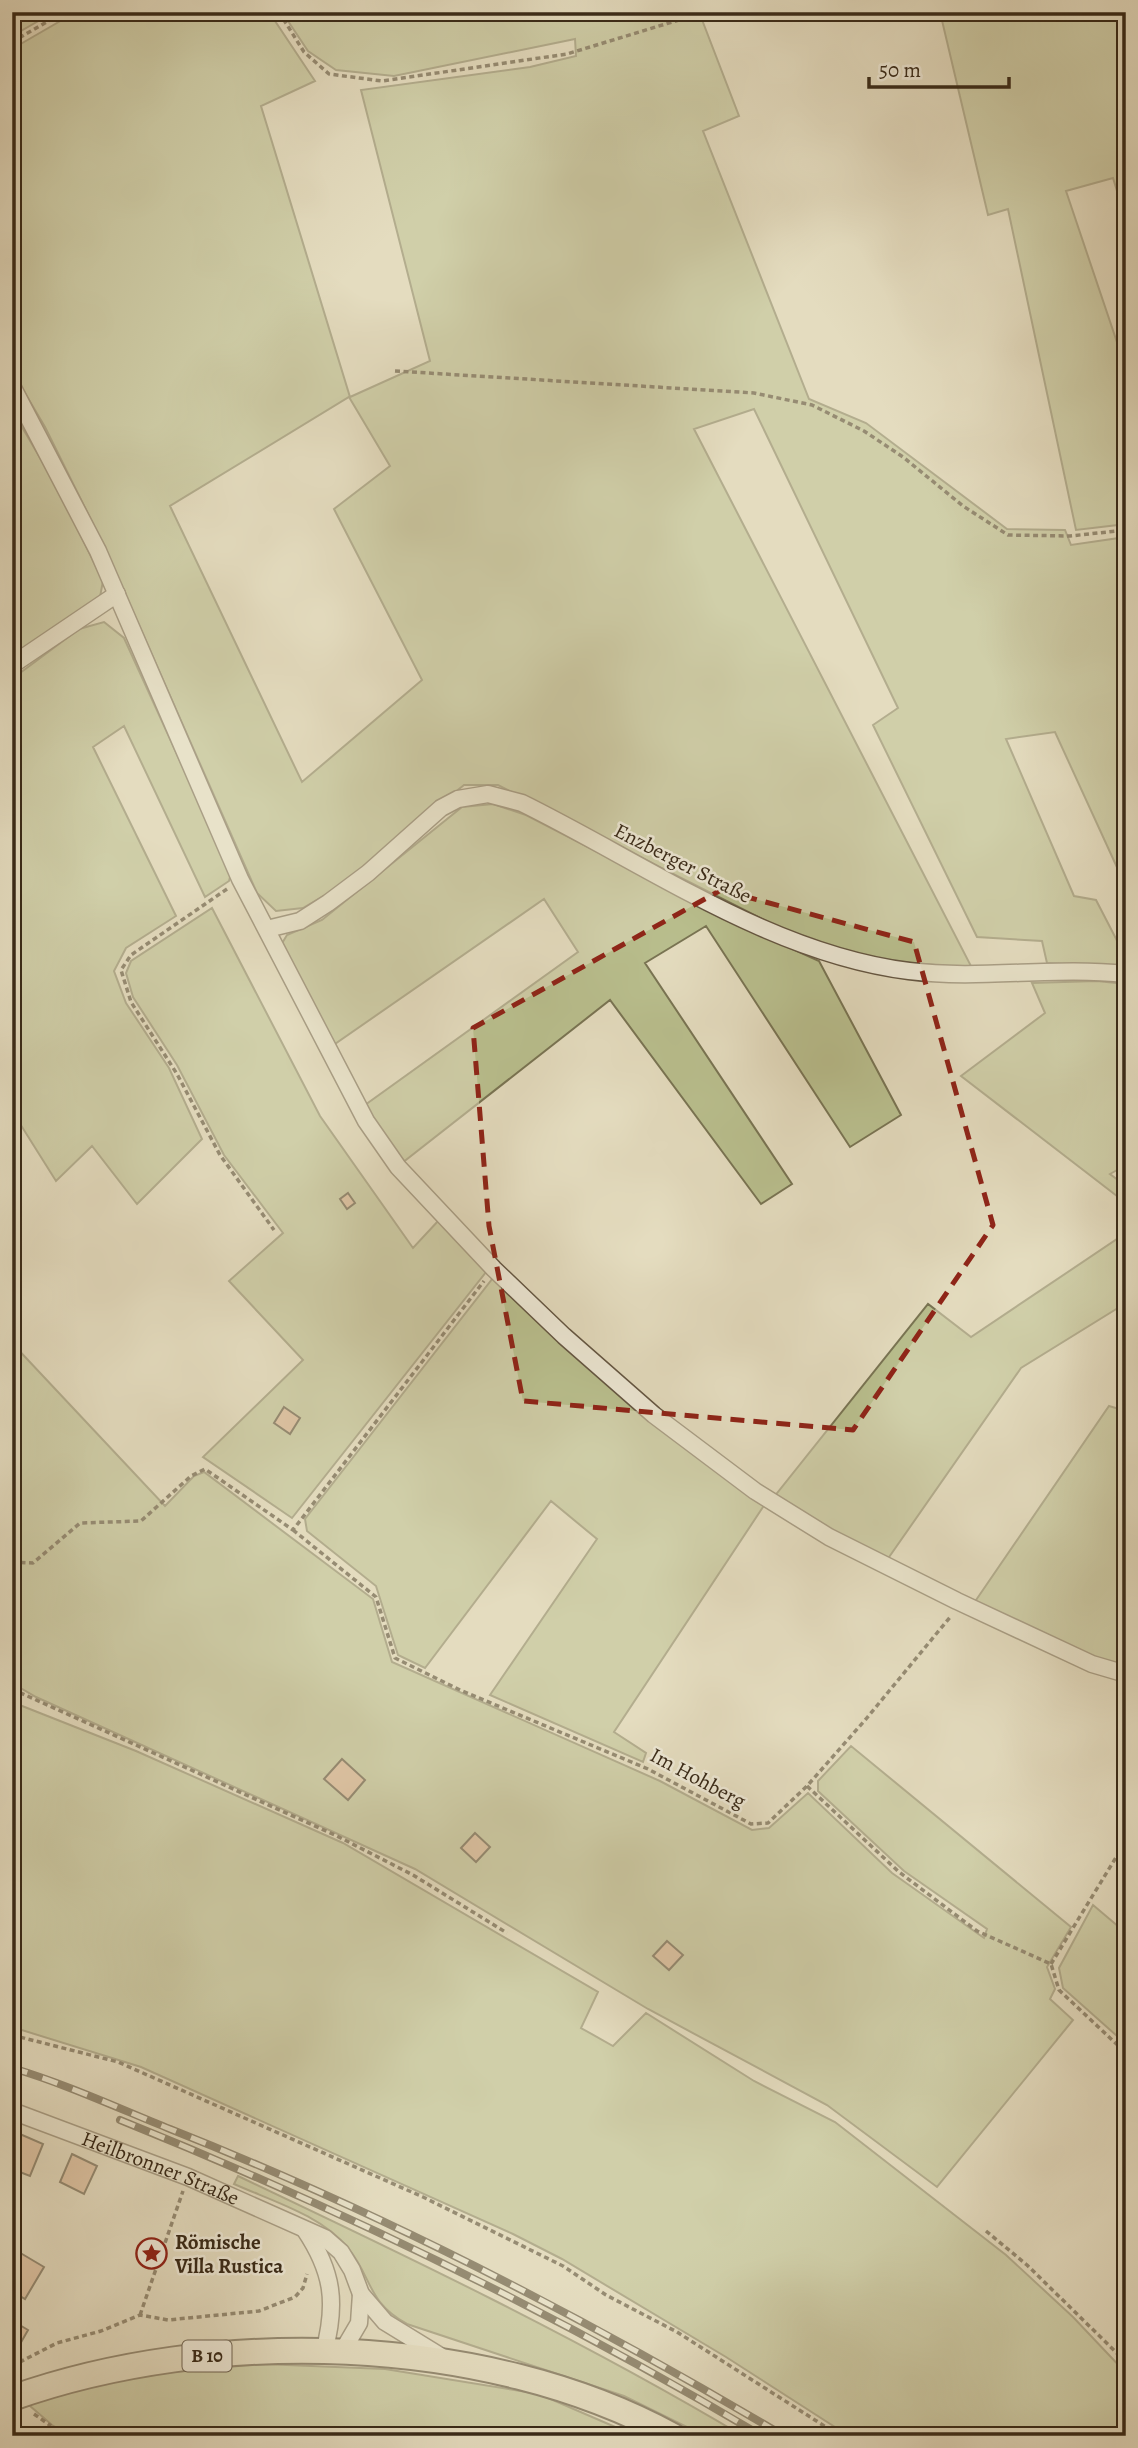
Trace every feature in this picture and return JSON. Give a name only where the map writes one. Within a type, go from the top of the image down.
[{"type":"main road","name":"B 10","points":[[20,2395],[91,2375],[191,2357],[253,2352],[333,2352]]},
{"type":"main road","name":"Heilbronner Straße","points":[[333,2352],[456,2365],[575,2393],[673,2436]]},
{"type":"street","points":[[12,386],[70,494],[117,594],[240,879],[366,1121],[398,1167],[494,1269],[564,1336],[654,1415],[755,1491],[829,1537],[957,1601],[1092,1664],[1126,1674]]},
{"type":"street","points":[[12,665],[117,594]]},
{"type":"street","name":"Enzberger Straße","points":[[267,929],[300,920],[328,902],[368,873],[441,808],[469,796],[488,794],[522,803],[741,916],[838,956],[881,967],[949,974],[1126,974]]},
{"type":"street","name":"Heilbronner Straße","points":[[12,2111],[188,2177],[325,2238],[341,2252],[362,2294],[385,2322],[456,2365]]},
{"type":"street","points":[[306,2230],[325,2262],[330,2283],[333,2352]]},
{"type":"street","points":[[333,2352],[359,2323],[362,2294]]},
{"type":"path","points":[[12,42],[64,12]]},
{"type":"path","points":[[279,12],[304,52],[329,74],[382,81],[567,54],[705,12]]},
{"type":"path","points":[[395,371],[754,393],[800,403],[864,431],[903,457],[962,506],[1008,535],[1070,536],[1126,530]]},
{"type":"path","points":[[240,879],[131,955],[121,970],[131,1002],[177,1074],[220,1155],[274,1230]]},
{"type":"path","points":[[293,1530],[494,1269]]},
{"type":"path","name":"Im Hohberg","points":[[12,1562],[33,1563],[80,1523],[141,1521],[191,1476],[205,1469],[293,1530],[376,1597],[394,1658],[460,1690],[648,1769],[751,1824],[768,1823],[807,1786],[949,1620],[957,1601]]},
{"type":"path","points":[[12,1689],[335,1835],[413,1875],[507,1933]]},
{"type":"path","points":[[807,1786],[899,1872],[977,1931],[1051,1964]]},
{"type":"path","points":[[1126,1841],[1051,1964],[1059,1990],[1126,2053]]},
{"type":"path","points":[[12,2035],[118,2062],[423,2197],[563,2266],[606,2295],[677,2332],[840,2436]]},
{"type":"path","points":[[139,2315],[188,2177]]},
{"type":"path","points":[[986,2231],[1027,2264],[1126,2362]]},
{"type":"path","points":[[12,2366],[57,2343],[101,2331],[139,2315],[168,2320],[259,2311],[295,2297],[303,2288],[312,2262]]},
{"type":"highlighted area","points":[[721,890],[914,942],[993,1225],[853,1430],[523,1401],[489,1226],[473,1028]]},
{"type":"green space","points":[[12,12],[54,12],[12,36]]},
{"type":"green space","points":[[76,12],[269,12],[315,81],[261,106],[350,397],[430,361],[361,90],[530,67],[576,56],[575,39],[394,76],[336,70],[308,51],[282,12],[699,12],[739,116],[703,131],[809,399],[866,423],[1007,529],[1065,530],[1071,545],[1126,537],[1126,887],[1055,732],[1006,739],[1074,896],[1096,900],[1126,958],[1126,968],[1047,963],[1042,941],[977,937],[873,725],[898,708],[754,409],[694,429],[972,968],[875,960],[798,937],[498,785],[464,785],[337,888],[303,908],[276,911],[257,893],[104,546],[45,427],[12,371],[12,49]],"holes":[[[349,397],[390,466],[334,509],[422,680],[302,782],[170,506]]]},
{"type":"green space","points":[[940,12],[1126,12],[1126,220],[1113,178],[1066,191],[1126,369],[1126,524],[1076,530],[1008,209],[988,215]]},
{"type":"green space","points":[[12,410],[56,485],[103,581],[100,597],[12,656]]},
{"type":"green space","points":[[104,622],[124,638],[231,873],[229,881],[205,897],[124,726],[93,747],[176,916],[126,948],[114,971],[126,1003],[169,1068],[202,1139],[137,1204],[92,1146],[56,1181],[12,1111],[12,679],[79,629]]},
{"type":"green space","points":[[493,804],[526,815],[733,922],[819,961],[901,1115],[850,1147],[706,926],[645,963],[792,1184],[761,1204],[610,1000],[402,1163],[365,1105],[578,952],[544,899],[332,1046],[281,945],[287,935],[322,920],[462,807]]},
{"type":"green space","points":[[212,908],[320,1116],[413,1248],[439,1220],[487,1267],[486,1272],[292,1518],[203,1457],[303,1360],[229,1281],[283,1233],[224,1155],[177,1065],[133,997],[126,973],[131,961]]},
{"type":"green space","points":[[1097,981],[1126,984],[1126,1165],[1110,1174],[1126,1186],[1126,1203],[961,1076],[1045,1013],[1032,983]]},
{"type":"green space","points":[[1126,1233],[1126,1303],[1021,1368],[887,1560],[826,1529],[774,1497],[928,1304],[971,1337]]},
{"type":"green space","points":[[493,1278],[765,1504],[614,1732],[646,1753],[643,1762],[490,1695],[597,1539],[551,1501],[425,1668],[398,1655],[376,1586],[307,1531],[305,1519]]},
{"type":"green space","points":[[12,1343],[165,1506],[194,1476],[204,1472],[373,1599],[392,1662],[660,1781],[752,1830],[769,1828],[808,1793],[892,1873],[984,1938],[987,1929],[904,1871],[818,1791],[818,1781],[851,1746],[1071,1927],[1047,1967],[1055,1989],[1050,1999],[1073,2020],[937,2187],[827,2105],[648,2009],[415,1869],[36,1697],[12,1683]]},
{"type":"green space","points":[[1109,1406],[1126,1411],[1126,1669],[1089,1657],[974,1603]]},
{"type":"green space","points":[[12,1702],[136,1751],[343,1843],[598,1992],[581,2028],[613,2046],[646,2013],[754,2081],[835,2122],[1006,2255],[1073,2317],[1126,2373],[1126,2436],[849,2436],[726,2357],[562,2259],[513,2234],[141,2067],[12,2027]]},
{"type":"green space","points":[[1093,1905],[1126,1933],[1126,2044],[1063,1988],[1059,1968]]},
{"type":"green space","points":[[238,2176],[557,2332],[743,2436],[705,2436],[624,2396],[407,2324],[384,2307],[356,2259],[337,2236],[295,2210],[234,2184]]},
{"type":"green space","points":[[262,2364],[385,2369],[539,2394],[636,2436],[70,2436],[52,2425],[22,2399],[200,2366]]},
{"type":"building","points":[[348,1193],[355,1203],[347,1209],[340,1199]]},
{"type":"building","points":[[284,1407],[300,1418],[290,1434],[274,1423]]},
{"type":"building","points":[[342,1759],[365,1780],[348,1800],[324,1779]]},
{"type":"building","points":[[475,1833],[490,1847],[476,1862],[461,1848]]},
{"type":"building","points":[[667,1941],[683,1955],[669,1970],[653,1956]]},
{"type":"building","points":[[13,2131],[43,2144],[30,2176],[12,2169]]},
{"type":"building","points":[[72,2154],[97,2166],[84,2194],[60,2182]]},
{"type":"building","points":[[12,2248],[44,2267],[25,2299],[12,2291]]},
{"type":"building","points":[[13,2321],[28,2330],[19,2346],[12,2342]]},
{"type":"railway","points":[[12,2068],[72,2089],[249,2162],[406,2232],[635,2350],[784,2436]]},
{"type":"railway","points":[[120,2120],[285,2190],[447,2265],[606,2347],[762,2436]]},
{"type":"place","name":"Römische Villa Rustica","points":[[152,2254]]}]
